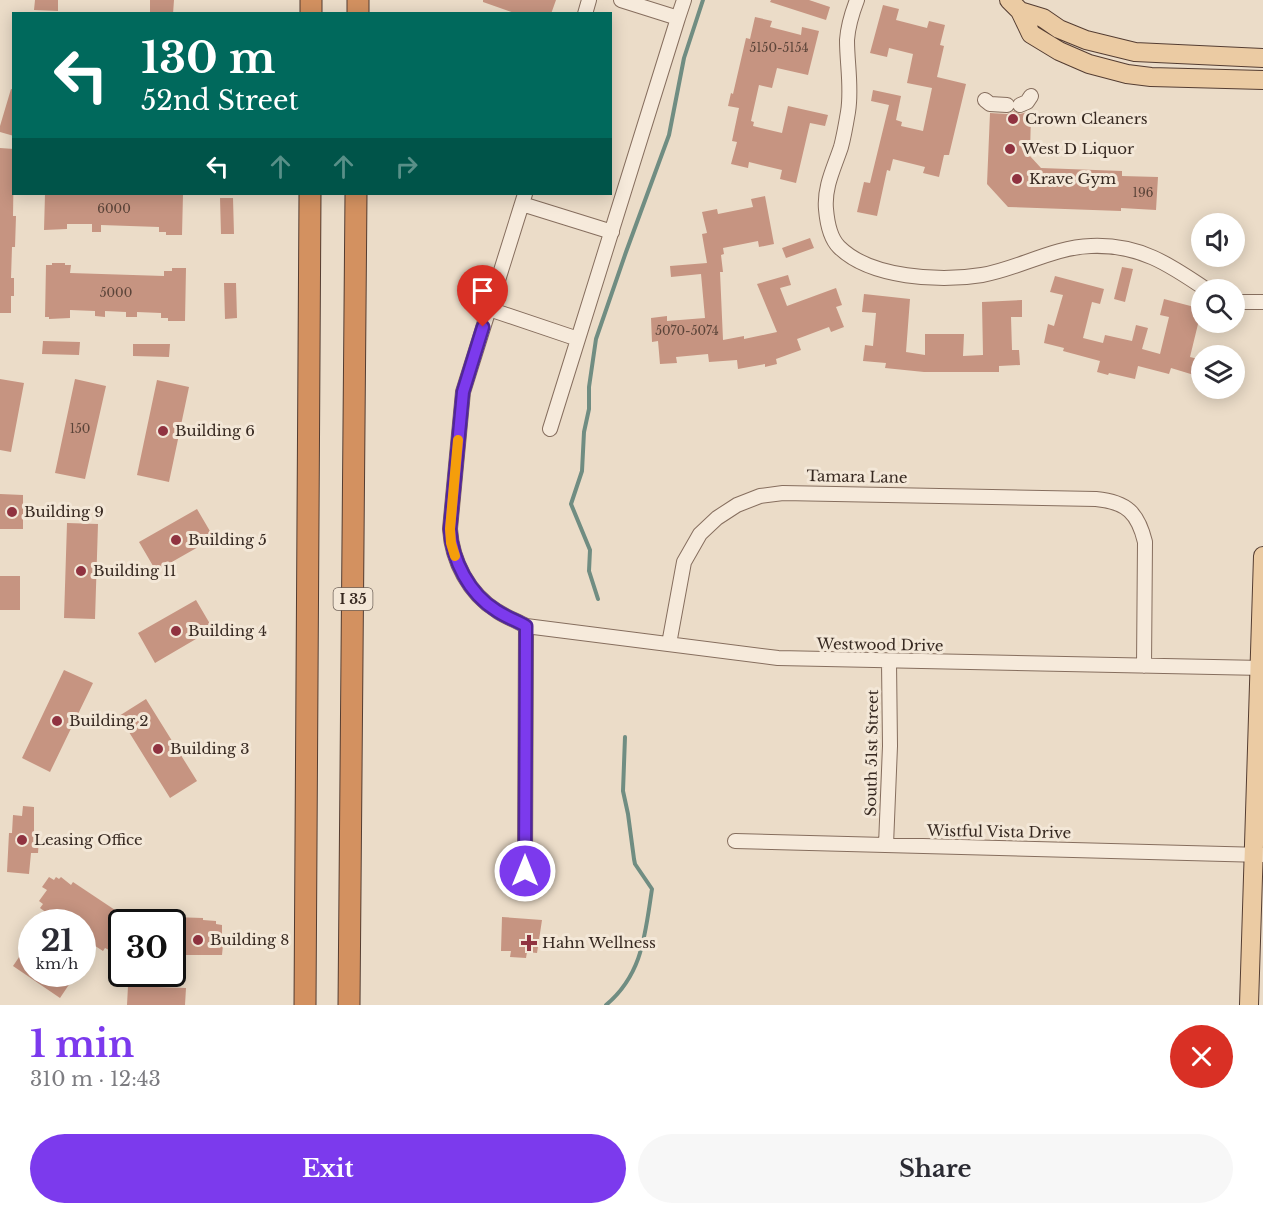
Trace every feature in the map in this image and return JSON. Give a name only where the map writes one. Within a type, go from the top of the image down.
[{"type":"highway","points":[[305,1005],[310,195]]},
{"type":"highway","name":"I 35","points":[[349,1005],[356,195]]},
{"type":"main road","points":[[1015,5],[1059,28],[1102,45],[1135,52],[1263,58]]},
{"type":"main road","points":[[1015,5],[1032,34],[1059,51],[1089,64],[1127,74],[1263,80]]},
{"type":"main road","points":[[1249,1005],[1258,855],[1263,556]]},
{"type":"street","points":[[621,0],[678,18]]},
{"type":"street","points":[[550,429],[684,0]]},
{"type":"street","points":[[856,0],[850,18],[847,40],[849,110],[842,146],[826,190],[827,220],[838,245],[858,260],[876,268],[898,274],[945,279],[983,275],[1054,253],[1090,246],[1116,247],[1150,255],[1192,279]]},
{"type":"street","points":[[985,100],[990,104],[1014,105],[1027,102],[1031,96]]},
{"type":"street","points":[[524,199],[612,232]]},
{"type":"street","name":"Westwood Drive","points":[[524,199],[463,392],[450,529],[451,543],[464,575],[475,591],[501,613],[526,626],[778,658],[1261,668]]},
{"type":"street","points":[[1245,301],[1263,302]]},
{"type":"street","points":[[489,309],[578,339]]},
{"type":"street","name":"Tamara Lane","points":[[669,644],[684,562],[700,534],[727,511],[760,496],[783,492],[1096,499],[1113,500],[1130,509],[1141,524],[1146,542],[1144,666]]},
{"type":"street","points":[[525,871],[526,626]]},
{"type":"street","name":"South 51st Street","points":[[886,846],[890,746],[889,662]]},
{"type":"street","name":"Wistful Vista Drive","points":[[735,841],[1258,855]]},
{"type":"building","points":[[35,0],[58,0],[58,11],[34,10]]},
{"type":"building","points":[[150,0],[174,0],[173,12],[150,12]]},
{"type":"building","points":[[483,0],[556,0],[552,12],[511,12],[483,2]]},
{"type":"building","points":[[771,0],[809,0],[830,7],[826,20],[770,2]]},
{"type":"building","points":[[883,5],[899,9],[896,20],[927,28],[929,21],[945,25],[940,45],[944,46],[937,77],[966,84],[949,155],[944,155],[939,177],[923,173],[925,167],[893,159],[890,171],[887,170],[877,216],[857,212],[864,182],[870,183],[889,105],[871,101],[873,90],[901,96],[896,120],[902,122],[901,126],[923,131],[932,88],[907,83],[913,54],[889,48],[887,57],[870,53]]},
{"type":"building","points":[[755,17],[772,21],[770,27],[801,35],[802,27],[819,31],[808,75],[777,68],[772,88],[759,85],[751,121],[754,122],[753,126],[782,133],[788,106],[828,115],[825,126],[810,123],[796,183],[780,179],[782,170],[749,162],[748,168],[731,164],[737,142],[732,141],[739,108],[728,106],[746,38],[750,39]]},
{"type":"building","points":[[11,89],[12,135],[0,132]]},
{"type":"building","points":[[1014,111],[1020,114],[1031,111],[1030,156],[1041,168],[1122,171],[1122,176],[1158,177],[1156,210],[1008,207],[987,184],[990,113],[1007,114]]},
{"type":"building","points":[[0,148],[12,149],[13,216],[16,216],[11,278],[14,278],[14,296],[11,296],[11,313],[0,313]]},
{"type":"building","points":[[45,195],[183,195],[182,235],[166,235],[166,232],[159,232],[159,227],[101,225],[101,232],[92,232],[92,224],[67,224],[67,229],[44,230]]},
{"type":"building","points":[[765,196],[774,244],[759,247],[758,241],[723,248],[724,254],[721,255],[723,272],[720,272],[723,340],[744,336],[744,339],[777,332],[757,284],[788,275],[791,285],[780,288],[787,306],[836,288],[842,305],[836,307],[844,327],[831,332],[829,327],[797,339],[801,350],[776,359],[777,364],[765,367],[765,364],[738,369],[737,360],[709,362],[708,354],[676,357],[677,363],[660,364],[658,341],[652,342],[651,318],[667,316],[667,321],[705,318],[701,274],[671,277],[670,266],[707,263],[702,234],[707,233],[702,212],[717,209],[718,214],[753,207],[751,199]]},
{"type":"building","points":[[220,198],[233,198],[234,234],[221,234]]},
{"type":"building","points":[[810,238],[814,248],[786,258],[782,248]]},
{"type":"building","points":[[52,263],[71,265],[70,273],[164,276],[164,271],[172,271],[172,268],[186,268],[185,321],[168,321],[168,318],[161,318],[161,313],[137,312],[137,317],[126,317],[126,312],[105,311],[105,317],[95,316],[95,311],[70,310],[70,318],[49,319],[45,317],[46,265],[52,265]]},
{"type":"building","points":[[1122,267],[1133,269],[1125,302],[1114,299]]},
{"type":"building","points":[[1055,276],[1104,289],[1100,304],[1092,302],[1083,338],[1103,343],[1105,335],[1132,341],[1136,325],[1148,328],[1142,349],[1160,354],[1169,317],[1160,315],[1164,299],[1191,306],[1191,333],[1196,333],[1191,345],[1191,374],[1171,368],[1169,374],[1138,366],[1135,379],[1109,373],[1108,375],[1097,372],[1100,361],[1063,351],[1064,348],[1044,343],[1048,324],[1054,326],[1063,295],[1050,292]]},
{"type":"building","points":[[224,283],[236,283],[237,318],[225,319]]},
{"type":"building","points":[[864,294],[910,299],[906,352],[925,355],[925,334],[964,334],[963,356],[983,355],[982,302],[1022,300],[1022,317],[1011,317],[1012,350],[1019,350],[1020,365],[999,366],[999,372],[924,372],[885,368],[886,363],[863,361],[865,345],[873,346],[876,313],[862,312]]},
{"type":"building","points":[[43,341],[80,342],[79,355],[42,354]]},
{"type":"building","points":[[133,344],[170,344],[169,357],[133,356]]},
{"type":"building","points":[[0,379],[24,383],[11,452],[0,450]]},
{"type":"building","points":[[75,379],[106,386],[85,479],[55,473]]},
{"type":"building","name":"Building 6","points":[[157,380],[189,387],[169,482],[137,475]]},
{"type":"building","name":"Building 9","points":[[0,494],[23,495],[23,529],[0,529]]},
{"type":"building","name":"Building 5","points":[[197,509],[214,538],[156,571],[139,542]]},
{"type":"building","name":"Building 11","points":[[67,523],[98,524],[95,619],[64,618]]},
{"type":"building","points":[[0,576],[20,576],[20,610],[0,610]]},
{"type":"building","name":"Building 4","points":[[196,600],[213,629],[155,663],[138,633]]},
{"type":"building","name":"Building 2","points":[[64,670],[93,683],[50,772],[22,758]]},
{"type":"building","name":"Building 3","points":[[146,699],[197,781],[170,798],[119,716]]},
{"type":"building","name":"Leasing Office","points":[[23,806],[34,807],[34,838],[39,839],[38,853],[31,853],[29,874],[7,872],[9,833],[12,833],[13,815],[22,816]]},
{"type":"building","points":[[49,877],[54,880],[56,877],[59,879],[61,877],[71,885],[73,882],[114,909],[108,909],[108,950],[105,948],[103,951],[96,946],[96,909],[41,909],[43,904],[39,901],[47,890],[42,887]]},
{"type":"building","name":"Building 8","points":[[186,917],[203,918],[203,920],[216,921],[216,924],[222,925],[222,935],[224,935],[222,955],[186,955]]},
{"type":"building","points":[[502,917],[542,920],[537,953],[527,952],[526,958],[510,957],[511,951],[501,951]]},
{"type":"building","points":[[18,959],[18,969],[13,966]]},
{"type":"building","points":[[44,987],[67,987],[60,998]]},
{"type":"building","points":[[128,987],[186,988],[185,1005],[127,1005]]},
{"type":"waterway","points":[[598,599],[589,571],[590,550],[571,504],[582,471],[584,432],[589,409],[589,387],[596,339],[669,135],[684,58],[703,0]]},
{"type":"waterway","points":[[606,1005],[628,980],[635,967],[644,937],[652,889],[634,859],[623,791],[625,737]]},
{"type":"slow traffic","points":[[455,556],[450,529],[458,440]]},
{"type":"place","name":"Crown Cleaners","points":[[1013,119]]},
{"type":"place","name":"West D Liquor","points":[[1010,149]]},
{"type":"place","name":"Krave Gym","points":[[1017,179]]},
{"type":"place","name":"Building 6","points":[[163,431]]},
{"type":"place","name":"Building 9","points":[[12,512]]},
{"type":"place","name":"Building 5","points":[[176,540]]},
{"type":"place","name":"Building 11","points":[[81,571]]},
{"type":"place","name":"Building 4","points":[[176,631]]},
{"type":"place","name":"Building 2","points":[[57,721]]},
{"type":"place","name":"Building 3","points":[[158,749]]},
{"type":"place","name":"Leasing Office","points":[[22,840]]},
{"type":"place","name":"Building 8","points":[[198,940]]},
{"type":"place","name":"Hahn Wellness","points":[[529,943]]},
{"type":"route","points":[[483,327],[463,392],[460,412],[450,529],[451,543],[456,560],[475,591],[496,611],[526,626],[525,871]]}]
